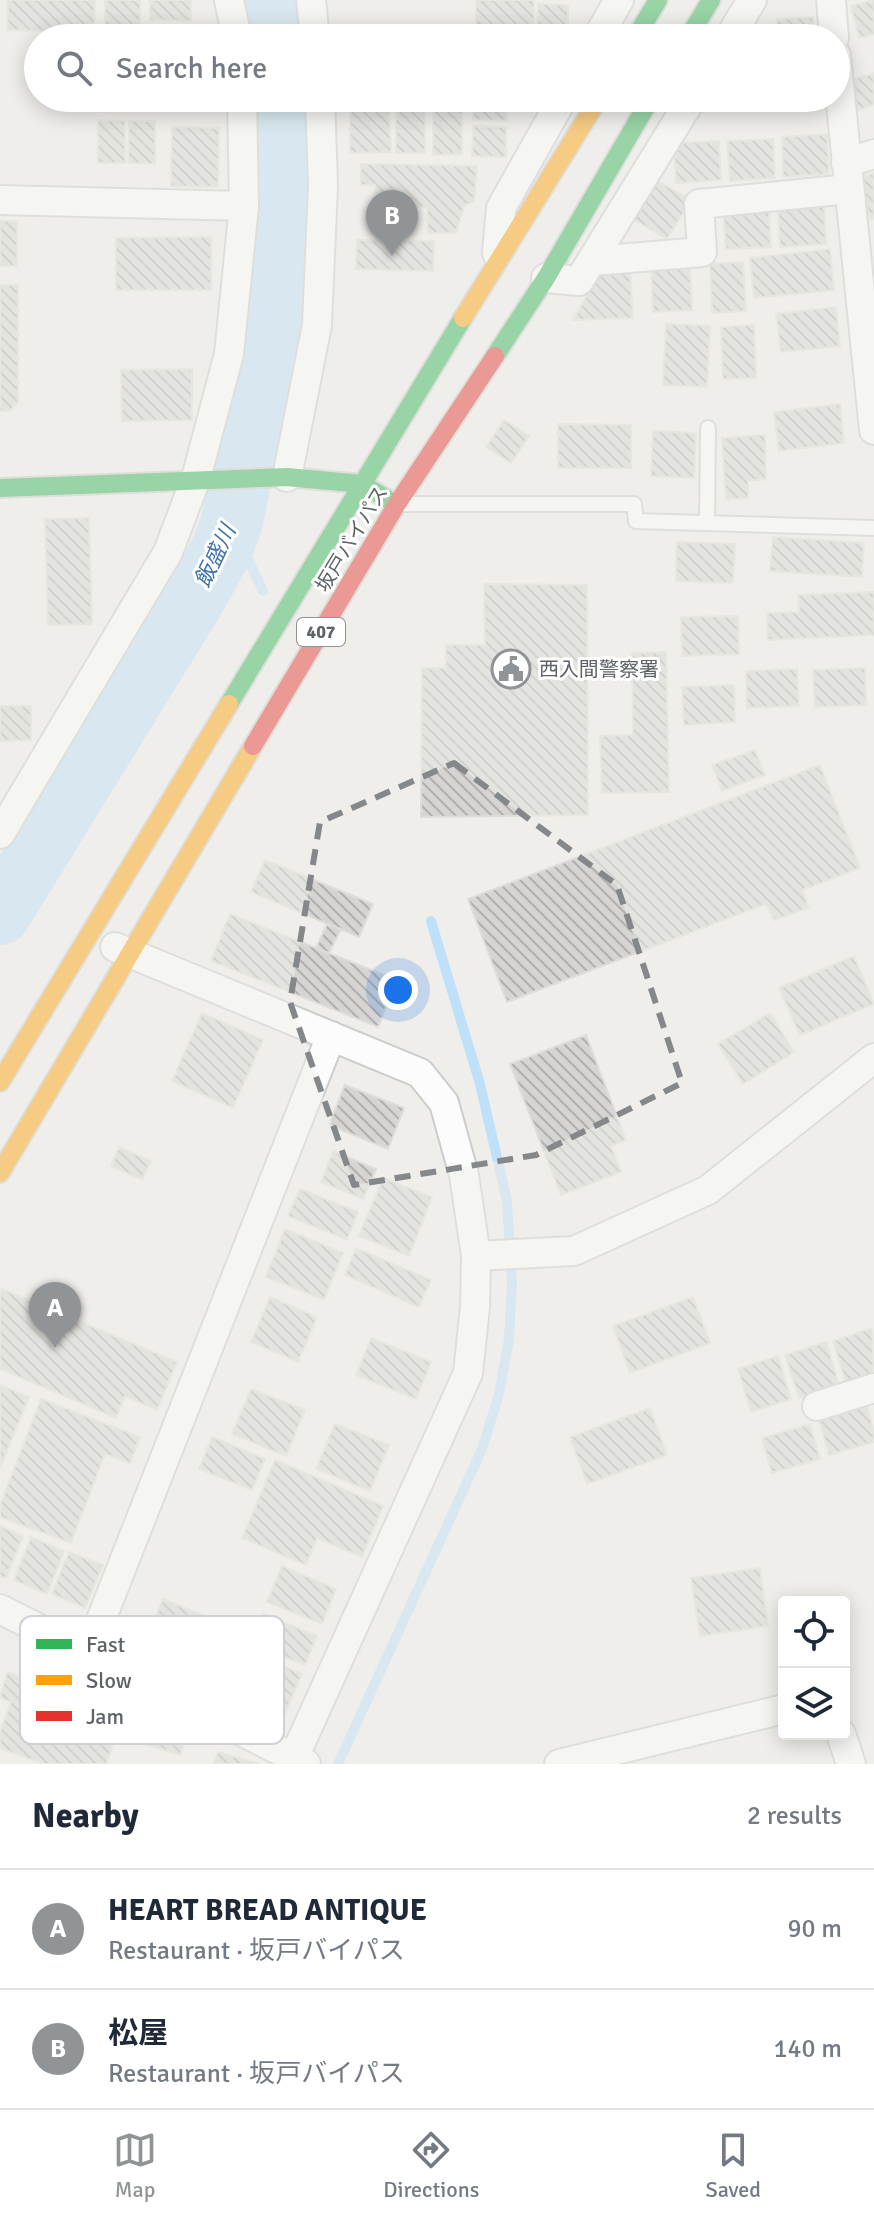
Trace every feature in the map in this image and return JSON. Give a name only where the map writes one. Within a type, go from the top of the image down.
[{"type":"main road","points":[[643,24],[658,0]]},
{"type":"main road","points":[[696,24],[711,0]]},
{"type":"main road","name":"坂戸バイパス","points":[[0,1082],[590,112]]},
{"type":"main road","name":"坂戸バイパス","points":[[0,1173],[397,504],[546,278],[643,112]]},
{"type":"main road","points":[[0,488],[280,477],[362,484],[397,504]]},
{"type":"street","points":[[229,0],[234,24]]},
{"type":"street","points":[[311,0],[314,24]]},
{"type":"street","points":[[605,24],[619,0]]},
{"type":"street","points":[[737,24],[752,0]]},
{"type":"street","points":[[831,0],[833,24]]},
{"type":"street","points":[[0,834],[168,552],[205,478],[229,354],[244,206],[242,112]]},
{"type":"street","points":[[280,477],[317,325],[323,185],[320,112]]},
{"type":"street","points":[[497,262],[501,208],[555,112]]},
{"type":"street","points":[[546,278],[579,281],[683,112]]},
{"type":"street","points":[[842,112],[874,430]]},
{"type":"street","points":[[593,261],[702,252],[699,204],[848,176],[874,154]]},
{"type":"street","points":[[0,200],[244,206]]},
{"type":"street","points":[[89,936],[420,1073],[444,1103],[464,1175],[476,1256],[475,1307],[468,1373],[296,1762],[262,1744]]},
{"type":"street","points":[[103,1616],[331,1036]]},
{"type":"street","points":[[476,1256],[574,1251],[708,1190],[874,1058]]},
{"type":"street","points":[[817,1406],[874,1388]]},
{"type":"street","points":[[0,1609],[20,1619]]},
{"type":"street","points":[[559,1764],[778,1710]]},
{"type":"street","points":[[843,1740],[851,1764]]},
{"type":"lane","points":[[707,523],[708,428]]},
{"type":"lane","points":[[397,504],[634,504],[636,521],[874,528]]},
{"type":"highlighted area","points":[[454,763],[617,885],[682,1083],[536,1155],[354,1185],[290,1002],[320,822]]},
{"type":"building","points":[[8,0],[95,0],[94,24],[24,24],[24,30],[7,30]]},
{"type":"building","points":[[105,0],[140,0],[140,24],[105,24]]},
{"type":"building","points":[[150,0],[191,0],[191,21],[150,20]]},
{"type":"building","points":[[476,0],[534,0],[534,24],[476,24]]},
{"type":"building","points":[[874,0],[874,34],[859,38],[851,6]]},
{"type":"building","points":[[538,4],[568,5],[568,24],[537,24]]},
{"type":"building","points":[[813,17],[814,24],[777,24],[777,19]]},
{"type":"building","points":[[874,73],[874,105],[855,111],[850,80]]},
{"type":"building","points":[[350,112],[389,112],[391,152],[350,153]]},
{"type":"building","points":[[396,112],[425,112],[425,153],[396,153]]},
{"type":"building","points":[[433,112],[462,112],[462,154],[433,155]]},
{"type":"building","points":[[473,112],[507,112],[507,121],[473,120]]},
{"type":"building","points":[[98,120],[125,121],[125,163],[98,163]]},
{"type":"building","points":[[129,121],[155,121],[155,164],[128,163]]},
{"type":"building","points":[[473,126],[506,127],[506,157],[472,156]]},
{"type":"building","points":[[172,127],[219,128],[218,187],[171,186]]},
{"type":"building","points":[[827,134],[829,174],[783,177],[782,137]]},
{"type":"building","points":[[773,139],[775,178],[730,181],[727,141]]},
{"type":"building","points":[[719,141],[721,180],[676,183],[674,143]]},
{"type":"building","points":[[361,164],[477,166],[474,201],[464,206],[456,233],[428,233],[427,207],[375,208],[375,185],[361,185]]},
{"type":"building","points":[[874,173],[874,219],[871,220],[858,178]]},
{"type":"building","points":[[656,180],[691,200],[667,239],[633,219]]},
{"type":"building","points":[[824,205],[826,244],[780,247],[778,207]]},
{"type":"building","points":[[769,207],[771,247],[726,249],[723,209]]},
{"type":"building","points":[[0,221],[17,221],[17,266],[0,266]]},
{"type":"building","points":[[211,237],[211,290],[116,290],[116,238]]},
{"type":"building","points":[[357,240],[434,241],[433,271],[356,269]]},
{"type":"building","points":[[830,249],[834,290],[754,298],[750,258]]},
{"type":"building","points":[[743,262],[746,311],[712,313],[710,264]]},
{"type":"building","points":[[690,264],[692,310],[653,312],[651,266]]},
{"type":"building","points":[[630,270],[633,318],[573,320],[600,272]]},
{"type":"building","points":[[0,285],[18,285],[18,402],[10,411],[0,411]]},
{"type":"building","points":[[836,307],[840,346],[781,352],[776,314]]},
{"type":"building","points":[[666,324],[710,326],[707,387],[663,385]]},
{"type":"building","points":[[754,325],[756,378],[723,379],[721,327]]},
{"type":"building","points":[[192,369],[192,420],[122,421],[121,370]]},
{"type":"building","points":[[840,404],[844,443],[779,451],[774,412]]},
{"type":"building","points":[[504,420],[529,436],[511,463],[486,447]]},
{"type":"building","points":[[558,424],[631,425],[631,468],[558,468]]},
{"type":"building","points":[[653,431],[696,433],[694,478],[651,476]]},
{"type":"building","points":[[765,435],[766,479],[748,481],[748,498],[726,499],[722,438]]},
{"type":"building","points":[[89,518],[92,624],[48,625],[45,519]]},
{"type":"building","points":[[773,537],[864,543],[862,577],[770,571]]},
{"type":"building","points":[[677,542],[735,544],[733,583],[676,581]]},
{"type":"building","points":[[484,584],[587,585],[588,815],[421,817],[422,668],[446,668],[446,645],[485,645]]},
{"type":"building","points":[[874,592],[874,635],[768,640],[767,613],[799,612],[798,595]]},
{"type":"building","points":[[738,616],[739,654],[682,656],[681,617]]},
{"type":"building","points":[[666,652],[669,792],[602,793],[600,736],[633,735],[632,653]]},
{"type":"building","points":[[865,668],[866,705],[815,707],[813,670]]},
{"type":"building","points":[[797,669],[799,706],[747,708],[746,671]]},
{"type":"building","points":[[734,685],[735,722],[684,725],[682,687]]},
{"type":"building","points":[[0,706],[31,706],[31,740],[0,741]]},
{"type":"building","points":[[755,750],[765,775],[722,791],[712,765]]},
{"type":"building","points":[[820,765],[860,868],[802,890],[809,908],[774,920],[766,904],[507,1002],[468,899]]},
{"type":"building","points":[[265,860],[373,904],[359,937],[251,892]]},
{"type":"building","points":[[230,914],[397,980],[378,1027],[211,961]]},
{"type":"building","points":[[327,924],[341,929],[329,953],[316,948]]},
{"type":"building","points":[[854,956],[874,1004],[800,1035],[779,988]]},
{"type":"building","points":[[202,1013],[263,1040],[233,1108],[172,1081]]},
{"type":"building","points":[[770,1013],[794,1052],[743,1084],[718,1044]]},
{"type":"building","points":[[586,1035],[626,1140],[611,1146],[621,1172],[561,1195],[510,1064]]},
{"type":"building","points":[[345,1085],[404,1108],[388,1149],[329,1125]]},
{"type":"building","points":[[119,1147],[151,1161],[142,1180],[111,1166]]},
{"type":"building","points":[[333,1151],[376,1169],[363,1199],[321,1182]]},
{"type":"building","points":[[383,1178],[432,1197],[409,1256],[359,1236]]},
{"type":"building","points":[[300,1189],[358,1212],[347,1240],[288,1216]]},
{"type":"building","points":[[285,1229],[343,1253],[324,1300],[266,1277]]},
{"type":"building","points":[[356,1248],[431,1280],[419,1307],[345,1275]]},
{"type":"building","points":[[2,1289],[177,1362],[157,1410],[125,1396],[116,1418],[0,1369]]},
{"type":"building","points":[[270,1297],[317,1317],[298,1362],[251,1342]]},
{"type":"building","points":[[693,1297],[710,1343],[630,1373],[613,1326]]},
{"type":"building","points":[[872,1328],[874,1375],[846,1384],[833,1341]]},
{"type":"building","points":[[371,1338],[431,1362],[416,1399],[356,1375]]},
{"type":"building","points":[[826,1342],[839,1385],[799,1398],[785,1355]]},
{"type":"building","points":[[778,1356],[791,1399],[751,1412],[738,1369]]},
{"type":"building","points":[[0,1385],[29,1397],[0,1468]]},
{"type":"building","points":[[251,1389],[305,1410],[286,1456],[232,1434]]},
{"type":"building","points":[[41,1399],[140,1437],[130,1463],[105,1454],[71,1543],[0,1517],[0,1505]]},
{"type":"building","points":[[867,1406],[874,1442],[829,1455],[819,1420]]},
{"type":"building","points":[[650,1408],[667,1455],[587,1484],[570,1437]]},
{"type":"building","points":[[335,1424],[389,1445],[370,1491],[316,1469]]},
{"type":"building","points":[[810,1424],[820,1459],[772,1473],[762,1438]]},
{"type":"building","points":[[212,1437],[265,1459],[252,1490],[199,1469]]},
{"type":"building","points":[[275,1460],[383,1506],[362,1557],[317,1538],[306,1565],[242,1538]]},
{"type":"building","points":[[0,1526],[23,1536],[6,1578],[0,1576]]},
{"type":"building","points":[[31,1537],[64,1551],[47,1594],[14,1580]]},
{"type":"building","points":[[69,1552],[103,1565],[85,1608],[52,1594]]},
{"type":"building","points":[[282,1566],[336,1589],[322,1624],[267,1602]]},
{"type":"building","points":[[760,1568],[768,1626],[700,1636],[691,1578]]},
{"type":"building","points":[[163,1599],[205,1616],[156,1616]]},
{"type":"building","points":[[284,1623],[317,1636],[305,1665],[284,1657]]},
{"type":"building","points":[[284,1666],[302,1674],[284,1714]]},
{"type":"building","points":[[7,1672],[20,1677],[20,1744],[113,1744],[106,1764],[43,1764],[0,1748],[0,1732],[11,1702],[0,1698]]},
{"type":"building","points":[[145,1744],[184,1744],[180,1755]]},
{"type":"building","points":[[218,1752],[259,1764],[214,1764]]},
{"type":"waterway","name":"飯盛川","points":[[271,0],[274,24]]},
{"type":"waterway","name":"飯盛川","points":[[0,914],[196,596],[222,549],[231,524],[250,439],[274,301],[281,199],[280,112]]},
{"type":"waterway","points":[[231,524],[263,591]]},
{"type":"waterway","points":[[338,1764],[482,1449],[499,1394],[509,1339],[512,1283],[507,1201],[480,1084],[431,921]]},
{"type":"traffic: fast","points":[[643,24],[658,0]]},
{"type":"traffic: fast","points":[[696,24],[711,0]]},
{"type":"traffic: fast","points":[[495,356],[546,278],[643,112]]},
{"type":"traffic: fast","points":[[229,704],[463,318]]},
{"type":"traffic: fast","points":[[0,488],[287,477],[362,484],[387,499]]},
{"type":"traffic: slow","points":[[463,318],[590,112]]},
{"type":"traffic: slow","points":[[0,1082],[229,704]]},
{"type":"traffic: slow","points":[[0,1173],[253,746]]},
{"type":"traffic: jam","points":[[253,746],[397,504],[495,356]]},
{"type":"place","name":"松屋","points":[[392,256]]},
{"type":"place","name":"西入間警察署","points":[[511,669]]},
{"type":"place","name":"HEART BREAD ANTIQUE","points":[[55,1348]]}]
